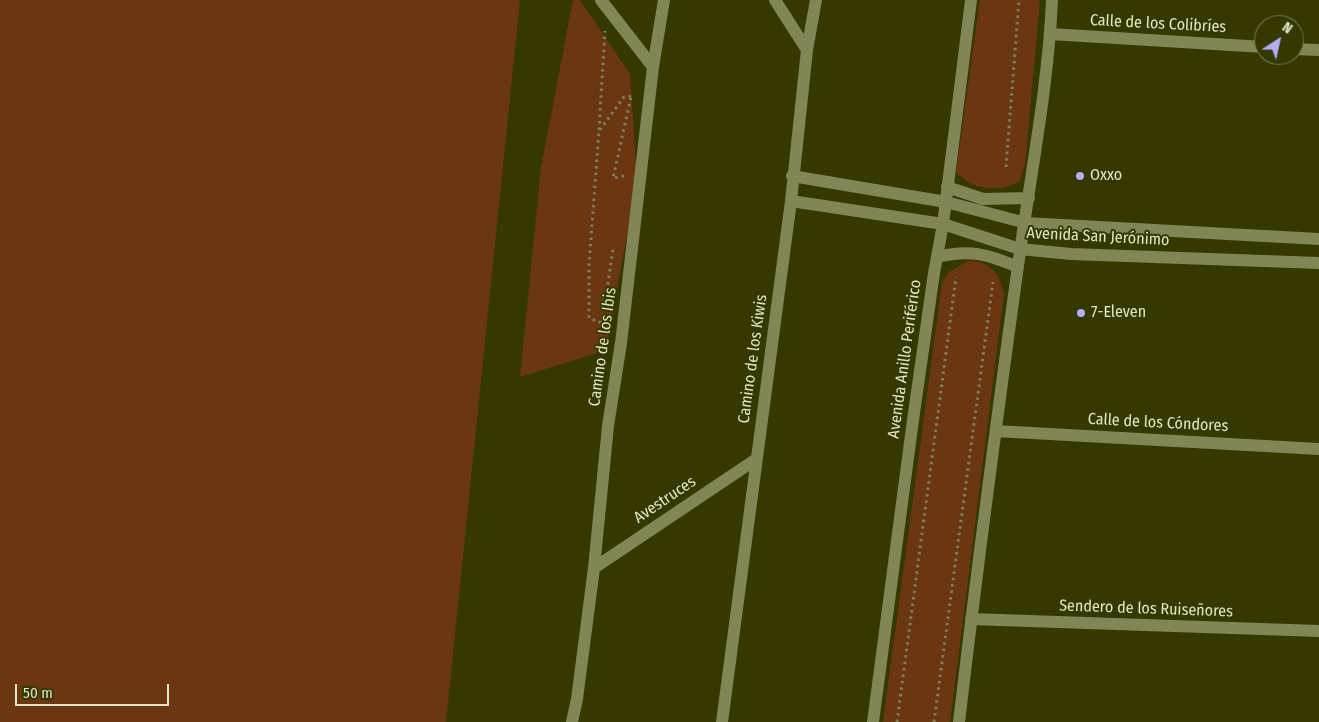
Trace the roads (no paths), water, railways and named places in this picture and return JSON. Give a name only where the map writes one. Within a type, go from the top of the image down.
[{"type":"street","name":"Camino de los Ibis","points":[[572,722],[577,699],[594,568],[608,426],[621,344],[652,94],[653,67],[664,0]]},
{"type":"street","points":[[775,0],[807,50]]},
{"type":"street","name":"Camino de los Kiwis","points":[[722,722],[755,460],[791,201],[792,176],[807,50],[816,0]]},
{"type":"street","name":"Avenida Anillo Periférico","points":[[873,722],[946,202],[971,0]]},
{"type":"street","points":[[959,722],[1020,249],[1026,223],[1050,34],[1052,0]]},
{"type":"street","points":[[604,5],[653,67]]},
{"type":"street","name":"Calle de los Colibríes","points":[[1050,34],[1254,46]]},
{"type":"street","points":[[1304,49],[1319,50]]},
{"type":"street","name":"Avenida San Jerónimo","points":[[792,176],[946,202],[1026,223],[1319,239]]},
{"type":"street","points":[[947,187],[983,198],[1029,198]]},
{"type":"street","name":"Avenida San Jerónimo","points":[[791,201],[943,224],[1020,249],[1070,254],[1319,263]]},
{"type":"street","points":[[937,257],[953,253],[975,252],[1018,267]]},
{"type":"street","name":"Calle de los Cóndores","points":[[996,431],[1319,449]]},
{"type":"street","name":"Avestruces","points":[[594,568],[755,460]]},
{"type":"street","name":"Sendero de los Ruiseñores","points":[[971,619],[1319,631]]},
{"type":"place","name":"Oxxo","points":[[1080,176]]},
{"type":"place","name":"7-Eleven","points":[[1081,313]]}]
